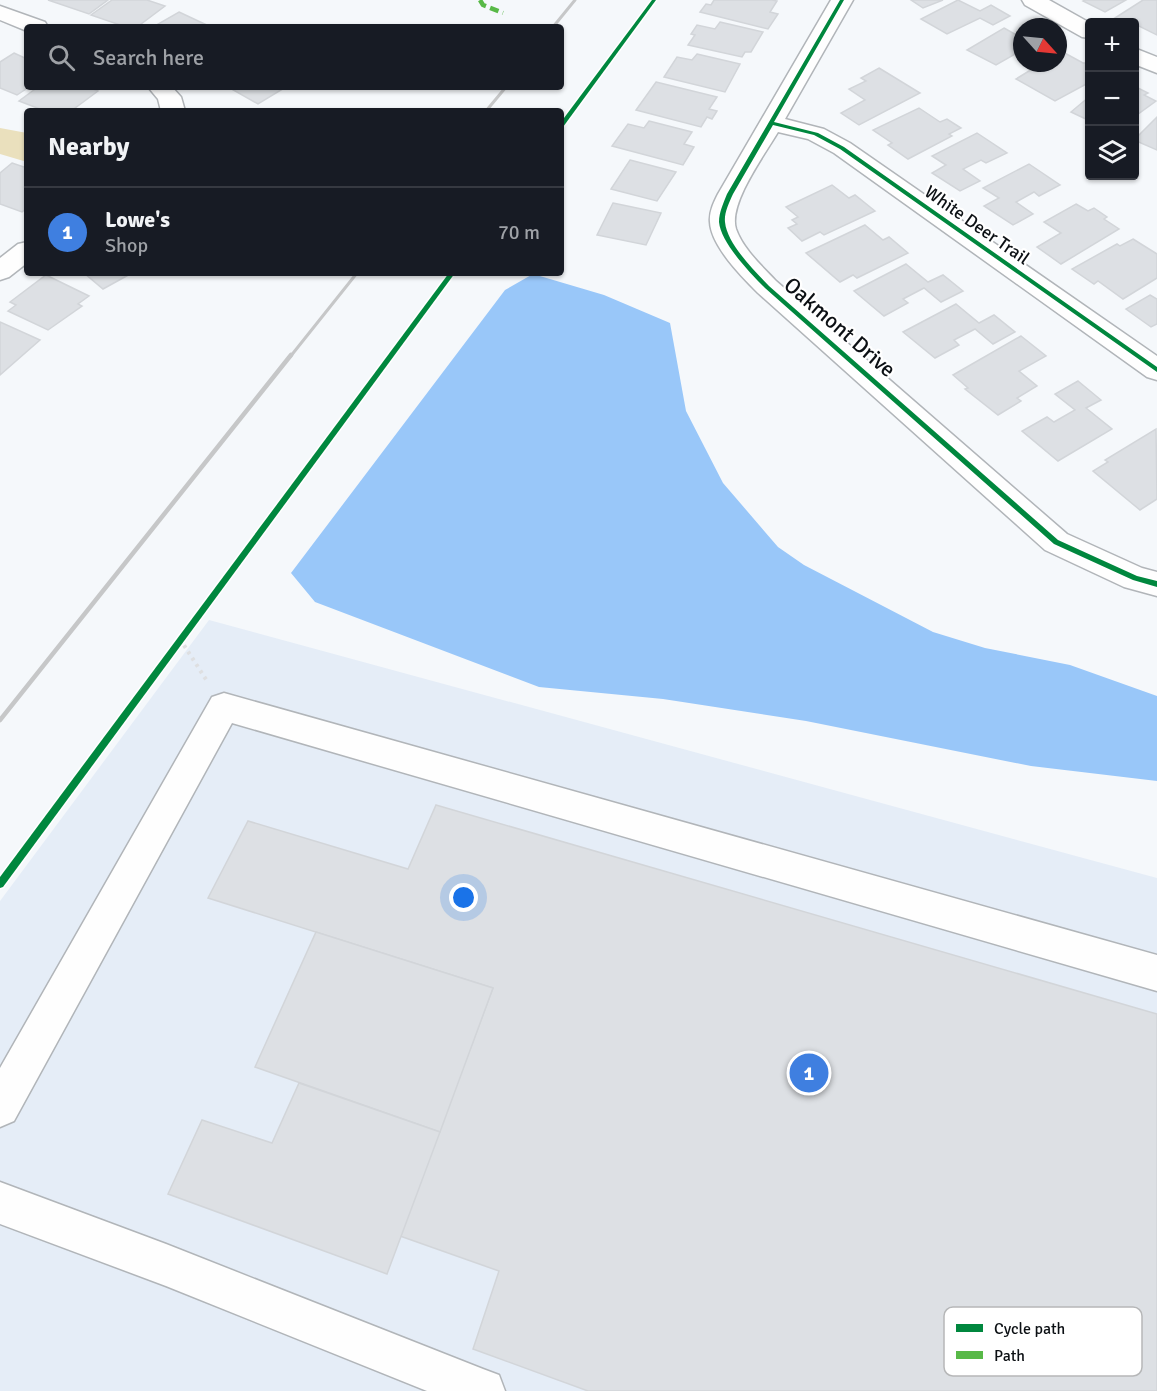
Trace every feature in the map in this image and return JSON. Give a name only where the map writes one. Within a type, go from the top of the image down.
[{"type":"street","name":"Oakmont Drive","points":[[842,0],[730,194],[722,221],[732,245],[747,267],[1056,542],[1135,578],[1157,584]]},
{"type":"street","points":[[1033,0],[1085,30]]},
{"type":"street","points":[[0,12],[30,24]]},
{"type":"street","points":[[1139,57],[1157,66]]},
{"type":"street","points":[[162,90],[170,97],[172,108]]},
{"type":"street","name":"White Deer Trail","points":[[771,123],[816,134],[842,148],[1157,370]]},
{"type":"street","points":[[0,271],[24,252]]},
{"type":"street","points":[[0,1107],[224,707],[1157,973]]},
{"type":"street","points":[[0,1203],[166,1264],[483,1391]]},
{"type":"path","points":[[173,648],[187,630]]},
{"type":"path","points":[[180,639],[224,707]]},
{"type":"shaded area","points":[[0,128],[24,132],[24,161],[0,154]]},
{"type":"shaded area","points":[[209,620],[1157,878],[1157,1391],[0,1391],[0,901]]},
{"type":"water","points":[[530,276],[540,276],[604,295],[670,323],[686,411],[723,483],[778,547],[804,565],[933,632],[985,648],[1070,665],[1157,696],[1157,781],[1031,766],[806,721],[663,699],[539,687],[315,602],[291,573],[505,290]]},
{"type":"building","points":[[48,0],[108,0],[89,14]]},
{"type":"building","points":[[112,0],[147,0],[165,6],[141,24],[117,24],[91,15]]},
{"type":"building","points":[[714,0],[777,1],[770,12],[778,14],[768,29],[700,12],[706,4],[711,5]]},
{"type":"building","points":[[911,0],[943,0],[923,8]]},
{"type":"building","points":[[958,0],[980,11],[991,5],[1010,16],[993,25],[980,18],[947,34],[921,19]]},
{"type":"building","points":[[1126,0],[1105,12],[1083,1]]},
{"type":"building","points":[[1143,0],[1157,0],[1157,35],[1139,26],[1139,18],[1115,18]]},
{"type":"building","points":[[179,12],[205,24],[158,24]]},
{"type":"building","points":[[720,22],[763,32],[751,52],[745,52],[742,57],[688,45],[695,35],[691,34],[697,25],[715,29]]},
{"type":"building","points":[[1004,28],[1013,33],[1013,55],[996,65],[967,50]]},
{"type":"building","points":[[14,53],[24,58],[24,90],[17,95],[0,88],[0,62]]},
{"type":"building","points":[[697,54],[740,64],[725,92],[664,77],[677,57],[692,60]]},
{"type":"building","points":[[1067,54],[1085,63],[1085,85],[1055,101],[1016,79],[1027,72],[1067,72]]},
{"type":"building","points":[[879,68],[920,93],[859,125],[841,113],[865,100],[849,89],[866,81],[861,78]]},
{"type":"building","points":[[656,82],[717,97],[709,109],[717,111],[712,119],[707,117],[701,127],[636,110]]},
{"type":"building","points":[[1139,88],[1148,93],[1144,95],[1156,101],[1139,113]]},
{"type":"building","points":[[34,90],[98,91],[75,108],[37,108],[19,101]]},
{"type":"building","points":[[233,90],[281,90],[258,104]]},
{"type":"building","points":[[1085,100],[1085,119],[1071,112]]},
{"type":"building","points":[[919,108],[940,122],[947,119],[961,128],[949,134],[952,136],[908,159],[888,145],[892,143],[873,130]]},
{"type":"building","points":[[1157,117],[1157,150],[1139,142],[1139,135]]},
{"type":"building","points":[[649,121],[692,132],[684,144],[694,147],[683,165],[612,146],[628,124],[644,128]]},
{"type":"building","points":[[977,133],[1007,153],[986,163],[981,160],[963,169],[980,181],[960,191],[932,173],[946,165],[932,156]]},
{"type":"building","points":[[630,160],[676,172],[657,201],[611,189]]},
{"type":"building","points":[[12,163],[24,167],[24,210],[22,212],[0,204],[0,173]]},
{"type":"building","points":[[1029,164],[1060,185],[1039,196],[1034,192],[1016,202],[1033,214],[1013,225],[984,206],[999,198],[983,188]]},
{"type":"building","points":[[832,185],[849,198],[855,195],[875,211],[824,235],[820,232],[802,241],[788,228],[797,224],[792,220],[798,217],[786,207]]},
{"type":"building","points":[[613,203],[661,213],[646,245],[597,235]]},
{"type":"building","points":[[1076,204],[1088,211],[1094,208],[1107,217],[1104,219],[1119,229],[1061,264],[1037,247],[1061,233],[1044,222]]},
{"type":"building","points":[[865,225],[883,240],[889,237],[908,253],[857,278],[853,275],[840,282],[806,253]]},
{"type":"building","points":[[1133,239],[1157,254],[1157,278],[1123,299],[1098,281],[1094,284],[1072,269],[1117,244],[1120,246]]},
{"type":"building","points":[[906,264],[928,282],[943,275],[963,291],[941,302],[924,288],[903,299],[908,303],[884,316],[854,291]]},
{"type":"building","points":[[45,276],[89,296],[78,304],[82,306],[48,330],[8,311],[16,305],[10,302]]},
{"type":"building","points":[[88,276],[127,276],[103,289]]},
{"type":"building","points":[[1150,295],[1157,299],[1157,324],[1151,327],[1126,309]]},
{"type":"building","points":[[956,304],[979,323],[994,315],[1015,332],[993,344],[975,329],[954,340],[959,345],[935,358],[903,332]]},
{"type":"building","points":[[0,322],[40,340],[0,375]]},
{"type":"building","points":[[1021,336],[1046,356],[1019,371],[1037,386],[1017,398],[1021,401],[998,415],[965,389],[968,388],[953,375]]},
{"type":"building","points":[[1078,381],[1101,400],[1086,408],[1112,429],[1058,461],[1022,431],[1047,417],[1054,422],[1075,410],[1055,394]]},
{"type":"building","points":[[1156,429],[1157,499],[1140,510],[1093,471],[1108,462],[1105,460]]},
{"type":"building","points":[[436,805],[1157,1014],[1157,1391],[588,1391],[473,1349],[499,1271],[400,1236],[493,988],[208,898],[248,821],[408,869]]},
{"type":"building","points":[[316,932],[493,988],[440,1132],[255,1067]]},
{"type":"building","points":[[299,1083],[440,1132],[387,1274],[168,1194],[202,1120],[272,1143]]},
{"type":"railway","points":[[555,24],[575,0]]},
{"type":"railway","points":[[488,108],[504,90]]},
{"type":"railway","points":[[290,357],[355,276]]},
{"type":"railway","points":[[0,720],[291,355]]},
{"type":"marked path","points":[[480,0],[483,5],[503,13]]},
{"type":"cycle path","points":[[564,122],[654,0]]},
{"type":"cycle path","points":[[842,0],[730,194],[722,221],[727,238],[754,274],[767,287],[1056,542],[1135,578],[1157,584]]},
{"type":"cycle path","points":[[771,123],[816,134],[842,148],[1157,370]]},
{"type":"cycle path","points":[[0,884],[450,276]]},
{"type":"place","name":"Lowe's","points":[[809,1073]]}]
